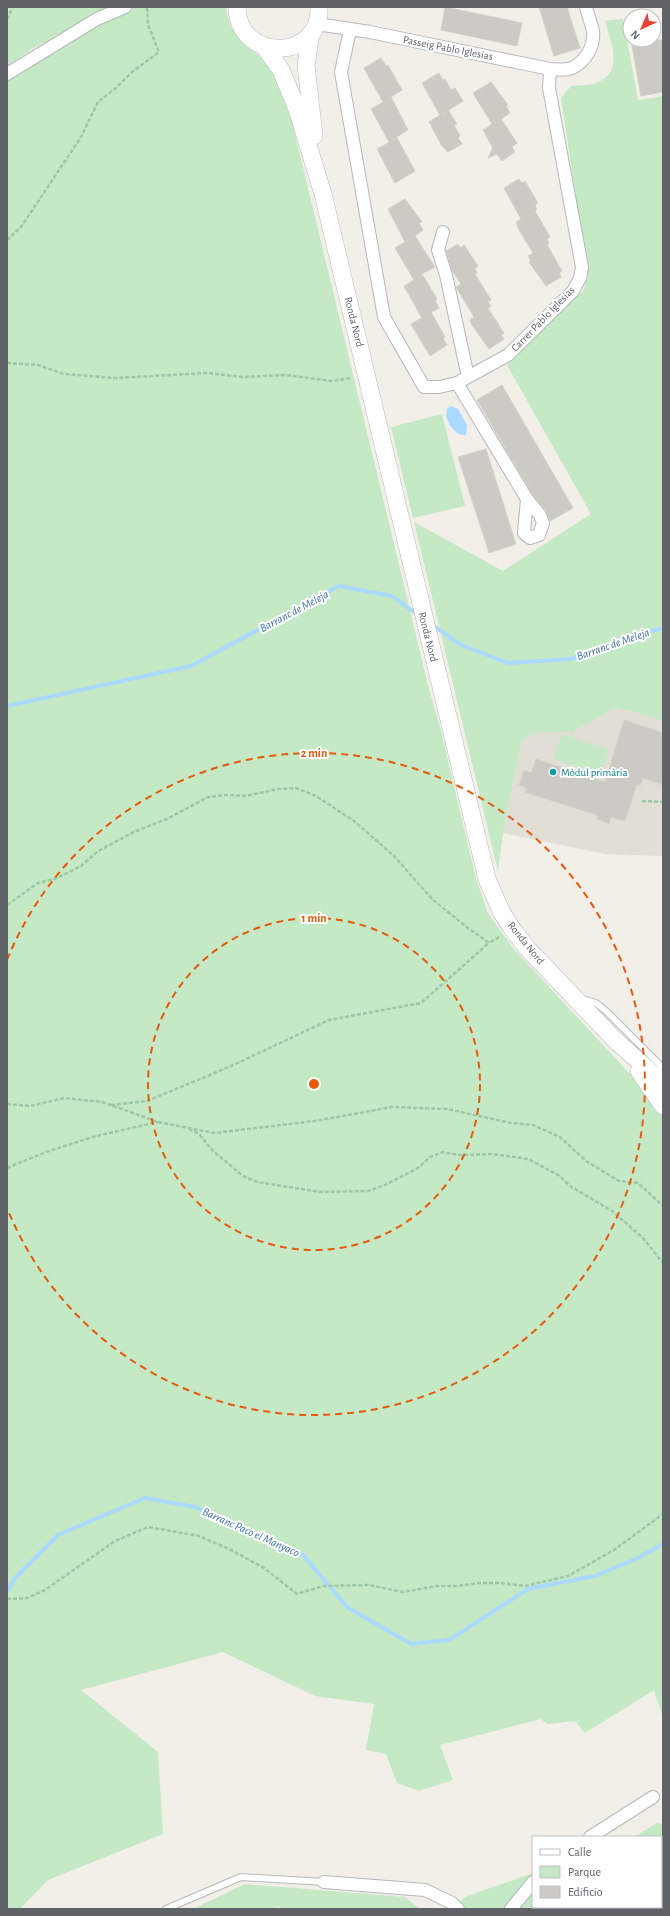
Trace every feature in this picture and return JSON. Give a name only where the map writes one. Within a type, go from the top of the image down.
[{"type":"main road","points":[[237,7],[241,24],[246,34],[254,41],[264,46],[277,49],[290,48],[302,42],[314,28]]},
{"type":"main road","name":"Ronda Nord","points":[[319,7],[306,65],[309,105],[323,194]]},
{"type":"main road","name":"Ronda Nord","points":[[264,46],[281,70],[297,109],[323,194],[487,879],[494,898],[512,930],[527,948],[614,1039],[663,1083]]},
{"type":"main road","name":"Ronda Nord","points":[[614,1039],[647,1082],[663,1106]]},
{"type":"street","points":[[7,74],[97,18],[125,7]]},
{"type":"street","name":"Passeig Pablo Iglesias","points":[[314,28],[370,32],[550,69],[562,70],[571,68],[579,63],[585,57],[593,40],[593,32],[586,7]]},
{"type":"street","points":[[350,30],[341,72],[384,317],[424,387],[439,387],[457,383],[527,499]]},
{"type":"street","name":"Carrer Pablo Iglesias","points":[[457,383],[508,355],[573,291],[580,278],[582,267],[549,88],[550,69]]},
{"type":"street","points":[[443,232],[438,250],[446,275],[468,377]]},
{"type":"street","points":[[592,1836],[653,1797]]},
{"type":"street","points":[[324,1882],[425,1890],[452,1903],[458,1909]]},
{"type":"street","points":[[511,1909],[532,1883]]},
{"type":"lane","points":[[575,998],[590,1000],[601,1007],[663,1068]]},
{"type":"lane","points":[[166,1909],[241,1878],[324,1882]]},
{"type":"path","points":[[7,20],[13,7]]},
{"type":"path","points":[[7,240],[20,227],[81,137],[98,102],[116,88],[132,72],[159,52],[148,25],[147,7]]},
{"type":"path","points":[[7,363],[38,365],[64,374],[115,378],[208,373],[242,377],[285,375],[332,381],[366,375]]},
{"type":"path","points":[[7,905],[38,883],[57,878],[81,866],[98,851],[136,831],[167,819],[208,797],[227,795],[246,796],[296,788],[316,796],[337,811],[354,820],[394,856],[433,900],[489,943]]},
{"type":"path","points":[[642,800],[663,802]]},
{"type":"path","points":[[110,1105],[147,1101],[229,1067],[329,1020],[421,1003],[489,943],[512,930]]},
{"type":"path","points":[[7,1104],[30,1106],[64,1098],[102,1102],[158,1122],[214,1133],[315,1121],[392,1107],[447,1109],[511,1123],[533,1125],[560,1138],[586,1161],[619,1181],[638,1183],[663,1206]]},
{"type":"path","points":[[7,1168],[46,1152],[96,1136],[158,1122]]},
{"type":"path","points":[[187,1127],[199,1134],[213,1152],[243,1176],[258,1182],[321,1192],[368,1191],[385,1186],[418,1168],[430,1157],[442,1152],[458,1155],[500,1155],[528,1159],[560,1176],[570,1186],[612,1211],[643,1238],[663,1263]]},
{"type":"path","points":[[7,1600],[28,1598],[45,1590],[115,1541],[148,1527],[199,1536],[229,1549],[264,1568],[297,1594],[329,1586],[369,1585],[402,1592],[437,1586],[458,1586],[480,1583],[500,1583],[525,1586],[568,1576],[614,1550],[663,1514]]},
{"type":"shaded area","points":[[615,708],[632,711],[663,721],[663,856],[605,854],[503,833],[522,739],[538,732],[573,732]]},
{"type":"green space","points":[[7,7],[112,7],[32,49],[7,66]]},
{"type":"green space","points":[[134,7],[226,7],[230,24],[238,37],[265,63],[286,97],[476,879],[488,913],[512,947],[644,1089],[663,1117],[663,1718],[654,1690],[585,1733],[575,1721],[547,1724],[541,1719],[440,1745],[453,1780],[419,1791],[397,1783],[386,1754],[366,1750],[374,1704],[315,1696],[223,1652],[81,1690],[158,1752],[163,1834],[48,1880],[20,1909],[7,1909],[7,78],[19,69]]},
{"type":"green space","points":[[622,19],[622,48],[628,48],[638,100],[663,96],[663,721],[632,711],[615,708],[573,732],[538,732],[522,739],[503,833],[498,871],[414,522],[503,571],[591,514],[507,365],[583,291],[588,276],[561,98],[571,86],[596,83],[605,78],[610,72],[614,56],[605,21]]},
{"type":"green space","points":[[442,414],[465,506],[413,518],[391,427]]},
{"type":"green space","points":[[562,734],[609,750],[600,775],[553,759]]},
{"type":"green space","points":[[657,1823],[663,1824],[663,1909],[452,1909],[465,1897],[532,1873],[532,1908],[662,1908],[662,1836],[636,1836]]},
{"type":"green space","points":[[245,1884],[405,1897],[420,1909],[280,1909],[280,1907],[269,1909],[193,1909]]},
{"type":"water","points":[[451,406],[458,409],[467,425],[466,435],[460,434],[454,430],[449,423],[446,415],[447,409]]},
{"type":"building","points":[[445,7],[522,23],[517,46],[441,30]]},
{"type":"building","points":[[539,7],[567,7],[580,48],[554,56]]},
{"type":"building","points":[[663,40],[663,92],[641,96],[632,48],[662,48]]},
{"type":"building","points":[[381,58],[386,66],[388,65],[402,90],[391,97],[408,130],[389,142],[371,109],[383,102],[364,68]]},
{"type":"building","points":[[439,73],[443,80],[445,79],[451,90],[455,88],[463,101],[448,111],[457,124],[454,125],[460,136],[458,138],[462,144],[448,152],[442,146],[429,122],[440,115],[422,83]]},
{"type":"building","points":[[491,82],[508,105],[506,106],[510,113],[501,119],[517,143],[512,147],[515,152],[502,161],[497,154],[488,158],[493,148],[483,130],[492,124],[473,93]]},
{"type":"building","points":[[397,138],[415,171],[395,183],[377,149]]},
{"type":"building","points":[[519,179],[522,183],[525,181],[538,203],[535,205],[537,209],[535,211],[550,237],[547,239],[549,243],[547,245],[562,271],[559,273],[561,277],[546,286],[529,262],[531,261],[528,256],[533,253],[518,228],[516,222],[521,219],[504,188]]},
{"type":"building","points":[[405,199],[422,222],[419,223],[423,230],[415,236],[435,267],[422,274],[437,299],[435,300],[439,308],[431,312],[445,337],[443,339],[447,345],[430,356],[411,324],[422,318],[404,286],[414,280],[395,248],[405,242],[388,209]]},
{"type":"building","points":[[458,244],[461,248],[464,245],[478,266],[475,269],[477,273],[475,274],[491,300],[488,302],[491,306],[488,308],[504,333],[501,335],[504,339],[489,349],[472,325],[470,320],[474,317],[456,287],[461,284],[452,270],[446,251]]},
{"type":"building","points":[[502,385],[573,508],[550,521],[546,510],[533,495],[477,400]]},
{"type":"building","points":[[486,449],[516,544],[489,553],[458,457]]},
{"type":"building","name":"Mòdul primària","points":[[624,720],[663,733],[663,785],[643,778],[640,785],[637,784],[625,821],[611,817],[609,824],[597,819],[597,815],[525,792],[527,788],[519,785],[524,770],[531,773],[536,759],[605,782]]},
{"type":"waterway","name":"Barranc de Meleja","points":[[7,706],[191,666],[339,586],[392,596],[417,614]]},
{"type":"waterway","name":"Barranc de Meleja","points":[[431,624],[461,645],[508,663],[571,659],[635,635],[663,628]]},
{"type":"waterway","name":"Barranc Paco el Manyaco","points":[[7,1591],[15,1578],[58,1535],[145,1498],[195,1507],[303,1555],[347,1607],[411,1644],[449,1640],[528,1589],[595,1576],[638,1558],[663,1544]]},
{"type":"place","name":"Mòdul primària","points":[[553,772]]}]
